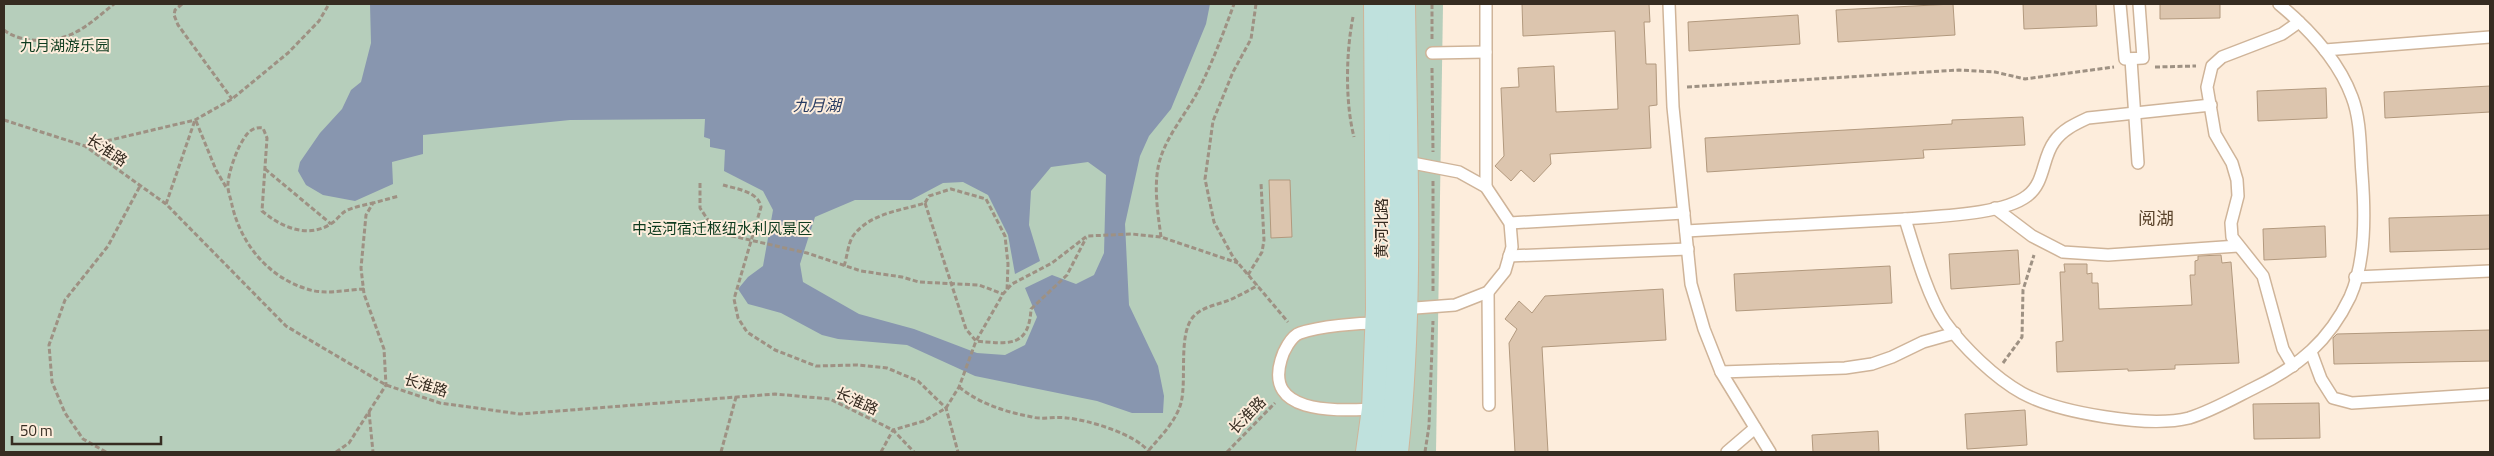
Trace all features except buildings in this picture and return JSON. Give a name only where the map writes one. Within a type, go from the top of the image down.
[{"type":"main road","name":"黄河北路","points":[[1378,4],[1392,161]]},
{"type":"main road","name":"黄河北路","points":[[1370,452],[1388,314],[1392,161],[1402,4]]},
{"type":"main road","name":"黄河北路","points":[[1388,314],[1400,402],[1394,452]]},
{"type":"lane","points":[[1486,4],[1486,187]]},
{"type":"lane","points":[[1669,4],[1672,88],[1691,284],[1704,329],[1721,372],[1770,452]]},
{"type":"lane","points":[[2120,4],[2125,59],[2131,63]]},
{"type":"lane","points":[[2131,63],[2142,58],[2139,4]]},
{"type":"lane","points":[[1904,219],[1925,279],[1944,321],[1984,365],[2022,393],[2066,409],[2123,419],[2166,420],[2188,418],[2219,406],[2293,366],[2320,345],[2350,297],[2356,277],[2361,242],[2363,194],[2359,133],[2353,98],[2338,67],[2325,50],[2279,4]]},
{"type":"lane","points":[[2293,366],[2283,349],[2263,276],[2232,238],[2231,223],[2238,196],[2237,180],[2232,164],[2215,134],[2207,88],[2212,66],[2222,57],[2282,34],[2299,22]]},
{"type":"lane","points":[[2325,50],[2490,37]]},
{"type":"lane","points":[[1432,54],[1486,52]]},
{"type":"lane","points":[[2131,63],[2138,163]]},
{"type":"lane","points":[[1686,231],[1904,219],[1995,208],[2027,196],[2037,186],[2053,143],[2069,127],[2088,118],[2210,105]]},
{"type":"lane","points":[[1376,409],[1317,408],[1298,404],[1284,393],[1277,373],[1283,352],[1298,334],[1358,323],[1388,314],[1455,305],[1488,292],[1506,271],[1512,247],[1510,223],[1486,187],[1459,172],[1433,166],[1392,161]]},
{"type":"lane","points":[[1995,208],[2040,240],[2064,252],[2108,255],[2238,246]]},
{"type":"lane","points":[[1510,223],[1684,214]]},
{"type":"lane","points":[[1509,256],[1688,249]]},
{"type":"lane","points":[[2356,277],[2490,271]]},
{"type":"lane","points":[[1488,292],[1489,405]]},
{"type":"lane","points":[[1721,372],[1845,368],[1872,364],[1892,357],[1922,342],[1955,333]]},
{"type":"lane","points":[[2311,352],[2321,379],[2332,398],[2352,403],[2490,394]]},
{"type":"lane","points":[[1727,452],[1755,428]]},
{"type":"path","points":[[4,30],[29,39],[60,38],[83,28],[114,4]]},
{"type":"path","points":[[182,4],[175,10],[174,15],[178,25],[232,98]]},
{"type":"path","points":[[85,146],[196,120],[232,98],[288,53],[319,21],[329,4]]},
{"type":"path","points":[[1161,237],[1157,202],[1158,167],[1176,127],[1197,93],[1220,44],[1234,4]]},
{"type":"path","points":[[1256,4],[1251,39],[1233,72],[1213,121],[1205,179],[1214,222],[1238,263],[1298,334]]},
{"type":"path","points":[[1424,452],[1429,426],[1433,307],[1432,4]]},
{"type":"path","points":[[1672,88],[1959,70],[1995,72],[2025,80],[2131,63],[2212,66]]},
{"type":"path","name":"长淮路","points":[[4,120],[85,146],[166,204],[286,326],[386,385],[440,403],[520,414],[776,394],[830,399],[893,430],[914,452]]},
{"type":"path","points":[[196,120],[216,170],[229,191]]},
{"type":"path","points":[[166,204],[196,120]]},
{"type":"path","points":[[364,289],[321,292],[307,289],[279,275],[251,251],[236,223],[227,185],[236,153],[245,134],[257,127],[263,128],[268,138],[262,211],[273,221],[291,229],[306,231],[331,224],[344,212],[373,202],[399,196]]},
{"type":"path","points":[[265,169],[331,224]]},
{"type":"path","points":[[700,183],[700,208],[708,220],[728,235],[807,253],[844,266],[919,282],[979,284],[1003,294]]},
{"type":"path","points":[[1248,275],[1262,252],[1264,240],[1261,183]]},
{"type":"path","points":[[722,185],[756,195],[760,201],[761,207],[734,299],[738,318],[747,332],[775,350],[816,366],[857,364],[887,368],[918,381],[946,408],[958,452]]},
{"type":"path","points":[[106,452],[83,439],[65,413],[52,382],[50,345],[65,300],[108,246],[140,186]]},
{"type":"path","points":[[1007,292],[1008,264],[1005,236],[986,199],[971,193],[951,189],[929,196],[925,204],[950,282],[966,329],[976,341],[1010,342],[1020,338],[1030,326],[1031,309],[1067,275],[1087,236]]},
{"type":"path","points":[[336,452],[349,443],[386,385],[384,349],[364,289],[361,268],[366,214],[373,202]]},
{"type":"path","points":[[844,266],[852,237],[867,223],[884,214],[925,204]]},
{"type":"path","points":[[881,452],[893,430],[924,421],[946,408],[959,386],[976,341],[1003,294],[1007,292],[1012,284],[1052,264],[1087,236],[1132,234],[1161,237],[1238,263]]},
{"type":"path","points":[[1995,373],[2022,337],[2023,290],[2040,240]]},
{"type":"path","points":[[959,386],[976,400],[1014,413],[1035,418],[1065,417],[1102,425],[1149,451],[1174,418],[1180,405],[1184,384],[1186,332],[1189,323],[1200,311],[1233,299],[1258,285]]},
{"type":"path","name":"长淮路","points":[[1227,452],[1284,393]]},
{"type":"path","points":[[721,452],[736,397]]},
{"type":"path","points":[[369,411],[373,452]]},
{"type":"green space","name":"中运河宿迁枢纽水利风景区","points":[[4,4],[1443,4],[1436,452],[4,452]]},
{"type":"water","name":"九月湖","points":[[370,4],[1210,4],[1206,24],[1171,109],[1149,136],[1140,156],[1125,224],[1129,305],[1158,366],[1164,396],[1163,413],[1132,413],[1097,401],[975,376],[907,345],[838,339],[822,335],[781,313],[748,304],[738,289],[748,277],[763,266],[773,210],[763,191],[724,171],[725,150],[710,147],[710,139],[704,137],[705,119],[570,120],[423,135],[423,154],[392,162],[393,184],[355,201],[323,195],[306,185],[298,171],[300,162],[320,133],[342,109],[351,90],[361,82],[371,43]],"holes":[[[1088,162],[1106,175],[1104,253],[1094,275],[1076,284],[1052,275],[1025,288],[1037,317],[1025,345],[1005,355],[977,353],[914,329],[859,314],[803,282],[800,264],[815,217],[855,200],[911,200],[943,183],[963,182],[988,195],[1008,235],[1015,274],[1040,261],[1029,225],[1031,191],[1051,167]]]},
{"type":"district","name":"阅湖","points":[[2156,218]]},
{"type":"park label","name":"九月湖游乐园","points":[[65,45]]}]
